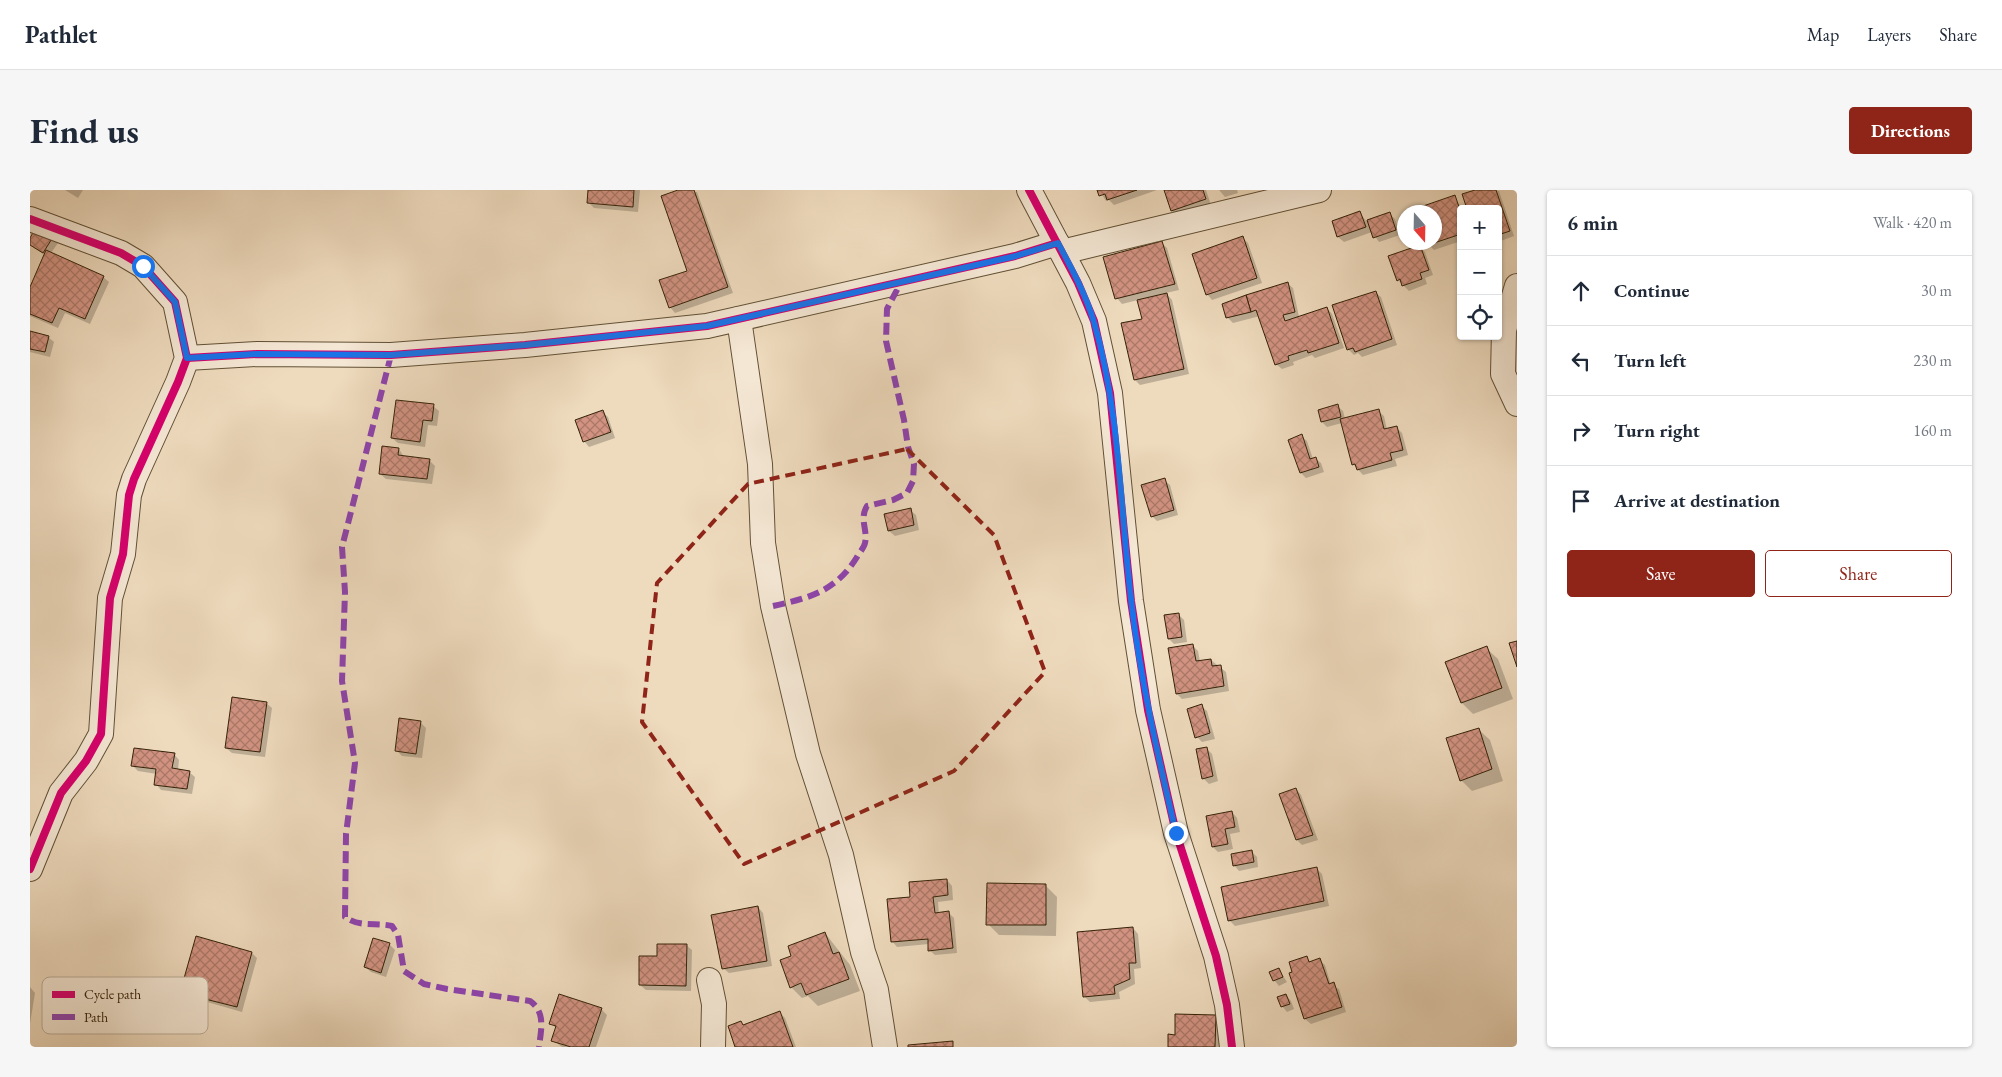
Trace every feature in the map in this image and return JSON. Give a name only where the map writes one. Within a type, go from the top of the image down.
[{"type":"street","points":[[1029,190],[1060,247],[1094,320],[1110,393],[1131,601],[1148,710],[1176,833],[1216,956],[1227,1005],[1232,1047]]},
{"type":"street","points":[[187,358],[257,354],[391,355],[525,345],[707,326],[1319,190]]},
{"type":"street","points":[[30,220],[121,253],[143,266],[175,302],[187,358],[134,478],[129,495],[123,554],[110,598],[101,734],[86,761],[61,793],[30,869]]},
{"type":"street","points":[[1517,286],[1504,330],[1503,374],[1517,404]]},
{"type":"street","points":[[739,319],[760,464],[763,544],[773,606],[808,754],[841,855],[863,952],[876,990],[885,1047]]},
{"type":"street","points":[[709,980],[714,1004],[713,1047]]},
{"type":"highlighted area","points":[[907,449],[994,535],[1045,672],[954,771],[744,864],[642,722],[657,583],[748,484]]},
{"type":"building","points":[[588,190],[634,190],[633,207],[587,203]]},
{"type":"building","points":[[678,190],[694,190],[728,287],[669,308],[659,280],[687,271],[661,196]]},
{"type":"building","points":[[1097,190],[1137,190],[1107,200],[1105,194],[1099,196]]},
{"type":"building","points":[[1164,190],[1203,190],[1206,199],[1171,211]]},
{"type":"building","points":[[1475,190],[1496,190],[1501,205],[1466,205],[1462,194]]},
{"type":"building","points":[[1455,195],[1458,205],[1457,235],[1442,240],[1442,205],[1426,205]]},
{"type":"building","points":[[1502,208],[1510,231],[1502,234]]},
{"type":"building","points":[[1360,211],[1366,227],[1337,237],[1332,221]]},
{"type":"building","points":[[1390,212],[1396,230],[1373,238],[1367,220]]},
{"type":"building","points":[[36,227],[53,237],[43,253],[30,245],[30,238]]},
{"type":"building","points":[[1243,236],[1257,278],[1206,295],[1192,254]]},
{"type":"building","points":[[1162,241],[1175,284],[1115,299],[1103,257]]},
{"type":"building","points":[[46,250],[104,276],[85,319],[59,308],[52,323],[30,314],[30,287]]},
{"type":"building","points":[[1405,250],[1422,250],[1429,270],[1420,273],[1422,279],[1402,286],[1400,279],[1397,281],[1388,256]]},
{"type":"building","points":[[1288,282],[1295,312],[1283,315],[1285,321],[1327,307],[1339,343],[1308,353],[1307,350],[1288,356],[1289,360],[1275,365],[1256,310],[1251,312],[1246,295]]},
{"type":"building","points":[[1376,291],[1392,339],[1355,352],[1353,348],[1347,350],[1332,305]]},
{"type":"building","points":[[1167,293],[1184,369],[1134,380],[1121,323],[1142,319],[1137,300]]},
{"type":"building","points":[[1246,295],[1251,312],[1226,318],[1222,304]]},
{"type":"building","points":[[30,331],[49,336],[45,352],[30,349]]},
{"type":"building","points":[[396,400],[434,404],[432,421],[423,420],[420,442],[391,438]]},
{"type":"building","points":[[1338,404],[1341,417],[1321,422],[1318,410]]},
{"type":"building","points":[[1379,409],[1384,429],[1397,426],[1403,450],[1390,453],[1392,460],[1357,470],[1355,464],[1352,465],[1340,419]]},
{"type":"building","points":[[603,410],[611,432],[583,442],[575,420]]},
{"type":"building","points":[[1302,434],[1310,459],[1316,457],[1319,467],[1300,473],[1288,440]]},
{"type":"building","points":[[382,446],[399,448],[398,455],[430,459],[427,479],[379,474]]},
{"type":"building","points":[[1165,478],[1174,510],[1151,517],[1141,485]]},
{"type":"building","points":[[911,508],[914,525],[888,531],[884,514]]},
{"type":"building","points":[[1179,613],[1182,637],[1168,639],[1164,615]]},
{"type":"building","points":[[1517,641],[1517,667],[1509,643]]},
{"type":"building","points":[[1193,644],[1196,661],[1211,659],[1212,666],[1221,665],[1224,686],[1176,694],[1168,648]]},
{"type":"building","points":[[1487,646],[1502,688],[1461,703],[1445,662]]},
{"type":"building","points":[[232,697],[267,702],[260,752],[225,748]]},
{"type":"building","points":[[1202,704],[1210,733],[1195,738],[1187,709]]},
{"type":"building","points":[[399,718],[421,721],[416,754],[395,751]]},
{"type":"building","points":[[1479,728],[1492,769],[1460,781],[1446,738]]},
{"type":"building","points":[[1207,747],[1213,776],[1202,779],[1196,749]]},
{"type":"building","points":[[134,748],[175,753],[172,768],[190,771],[187,789],[154,785],[156,769],[131,766]]},
{"type":"building","points":[[1296,788],[1313,835],[1296,840],[1279,794]]},
{"type":"building","points":[[1232,811],[1235,827],[1225,829],[1228,844],[1212,847],[1206,816]]},
{"type":"building","points":[[1252,850],[1254,862],[1233,866],[1231,854]]},
{"type":"building","points":[[1317,867],[1324,901],[1228,921],[1221,887]]},
{"type":"building","points":[[947,879],[948,895],[933,897],[935,913],[949,911],[953,948],[928,951],[928,939],[891,942],[887,899],[910,897],[909,882]]},
{"type":"building","points":[[987,883],[1046,884],[1046,925],[986,925]]},
{"type":"building","points":[[758,906],[767,961],[722,969],[711,915]]},
{"type":"building","points":[[1133,927],[1136,963],[1129,963],[1130,979],[1114,986],[1115,994],[1083,997],[1077,932]]},
{"type":"building","points":[[825,932],[833,954],[839,952],[849,979],[806,995],[801,983],[790,988],[780,960],[791,956],[788,946]]},
{"type":"building","points":[[196,936],[252,952],[237,1007],[208,1000],[208,977],[184,977]]},
{"type":"building","points":[[373,938],[390,943],[381,973],[364,967]]},
{"type":"building","points":[[657,944],[687,944],[686,986],[639,985],[639,956],[657,956]]},
{"type":"building","points":[[1307,956],[1309,962],[1320,958],[1329,984],[1334,982],[1342,1007],[1304,1019],[1289,973],[1292,972],[1289,962]]},
{"type":"building","points":[[1279,968],[1283,977],[1273,981],[1269,972]]},
{"type":"building","points":[[559,994],[602,1008],[589,1047],[571,1047],[551,1041],[556,1026],[549,1024]]},
{"type":"building","points":[[1286,994],[1290,1004],[1281,1007],[1277,997]]},
{"type":"building","points":[[780,1011],[793,1047],[735,1047],[728,1026],[741,1021],[743,1025]]},
{"type":"building","points":[[1175,1014],[1216,1015],[1215,1047],[1168,1047],[1168,1034],[1175,1035]]},
{"type":"building","points":[[953,1041],[953,1047],[908,1047],[908,1045]]},
{"type":"marked path","points":[[773,606],[810,596],[840,578],[849,569],[864,545],[866,538],[864,515],[867,506],[893,500],[907,493],[913,481],[914,464],[908,447],[904,420],[886,341],[887,309],[901,282]]},
{"type":"marked path","points":[[391,355],[342,547],[345,592],[342,681],[355,763],[346,834],[345,917],[362,924],[392,926],[398,935],[404,971],[424,984],[530,1001],[535,1005],[540,1016],[539,1047]]},
{"type":"cycle path","points":[[1029,190],[1078,283],[1094,321],[1110,393],[1131,601],[1148,710],[1176,833],[1216,956],[1227,1005],[1232,1047]]},
{"type":"cycle path","points":[[30,219],[121,253],[143,266],[175,302],[187,358],[134,479],[129,495],[123,554],[110,598],[101,734],[86,761],[61,793],[30,869]]},
{"type":"cycle path","points":[[187,358],[257,354],[391,355],[525,345],[707,326],[1015,256],[1057,243]]},
{"type":"route","points":[[143,266],[163,286],[175,302],[180,318],[187,358],[257,354],[391,355],[525,345],[707,326],[1016,256],[1058,243],[1094,320],[1110,393],[1131,601],[1148,710],[1176,833]]}]
